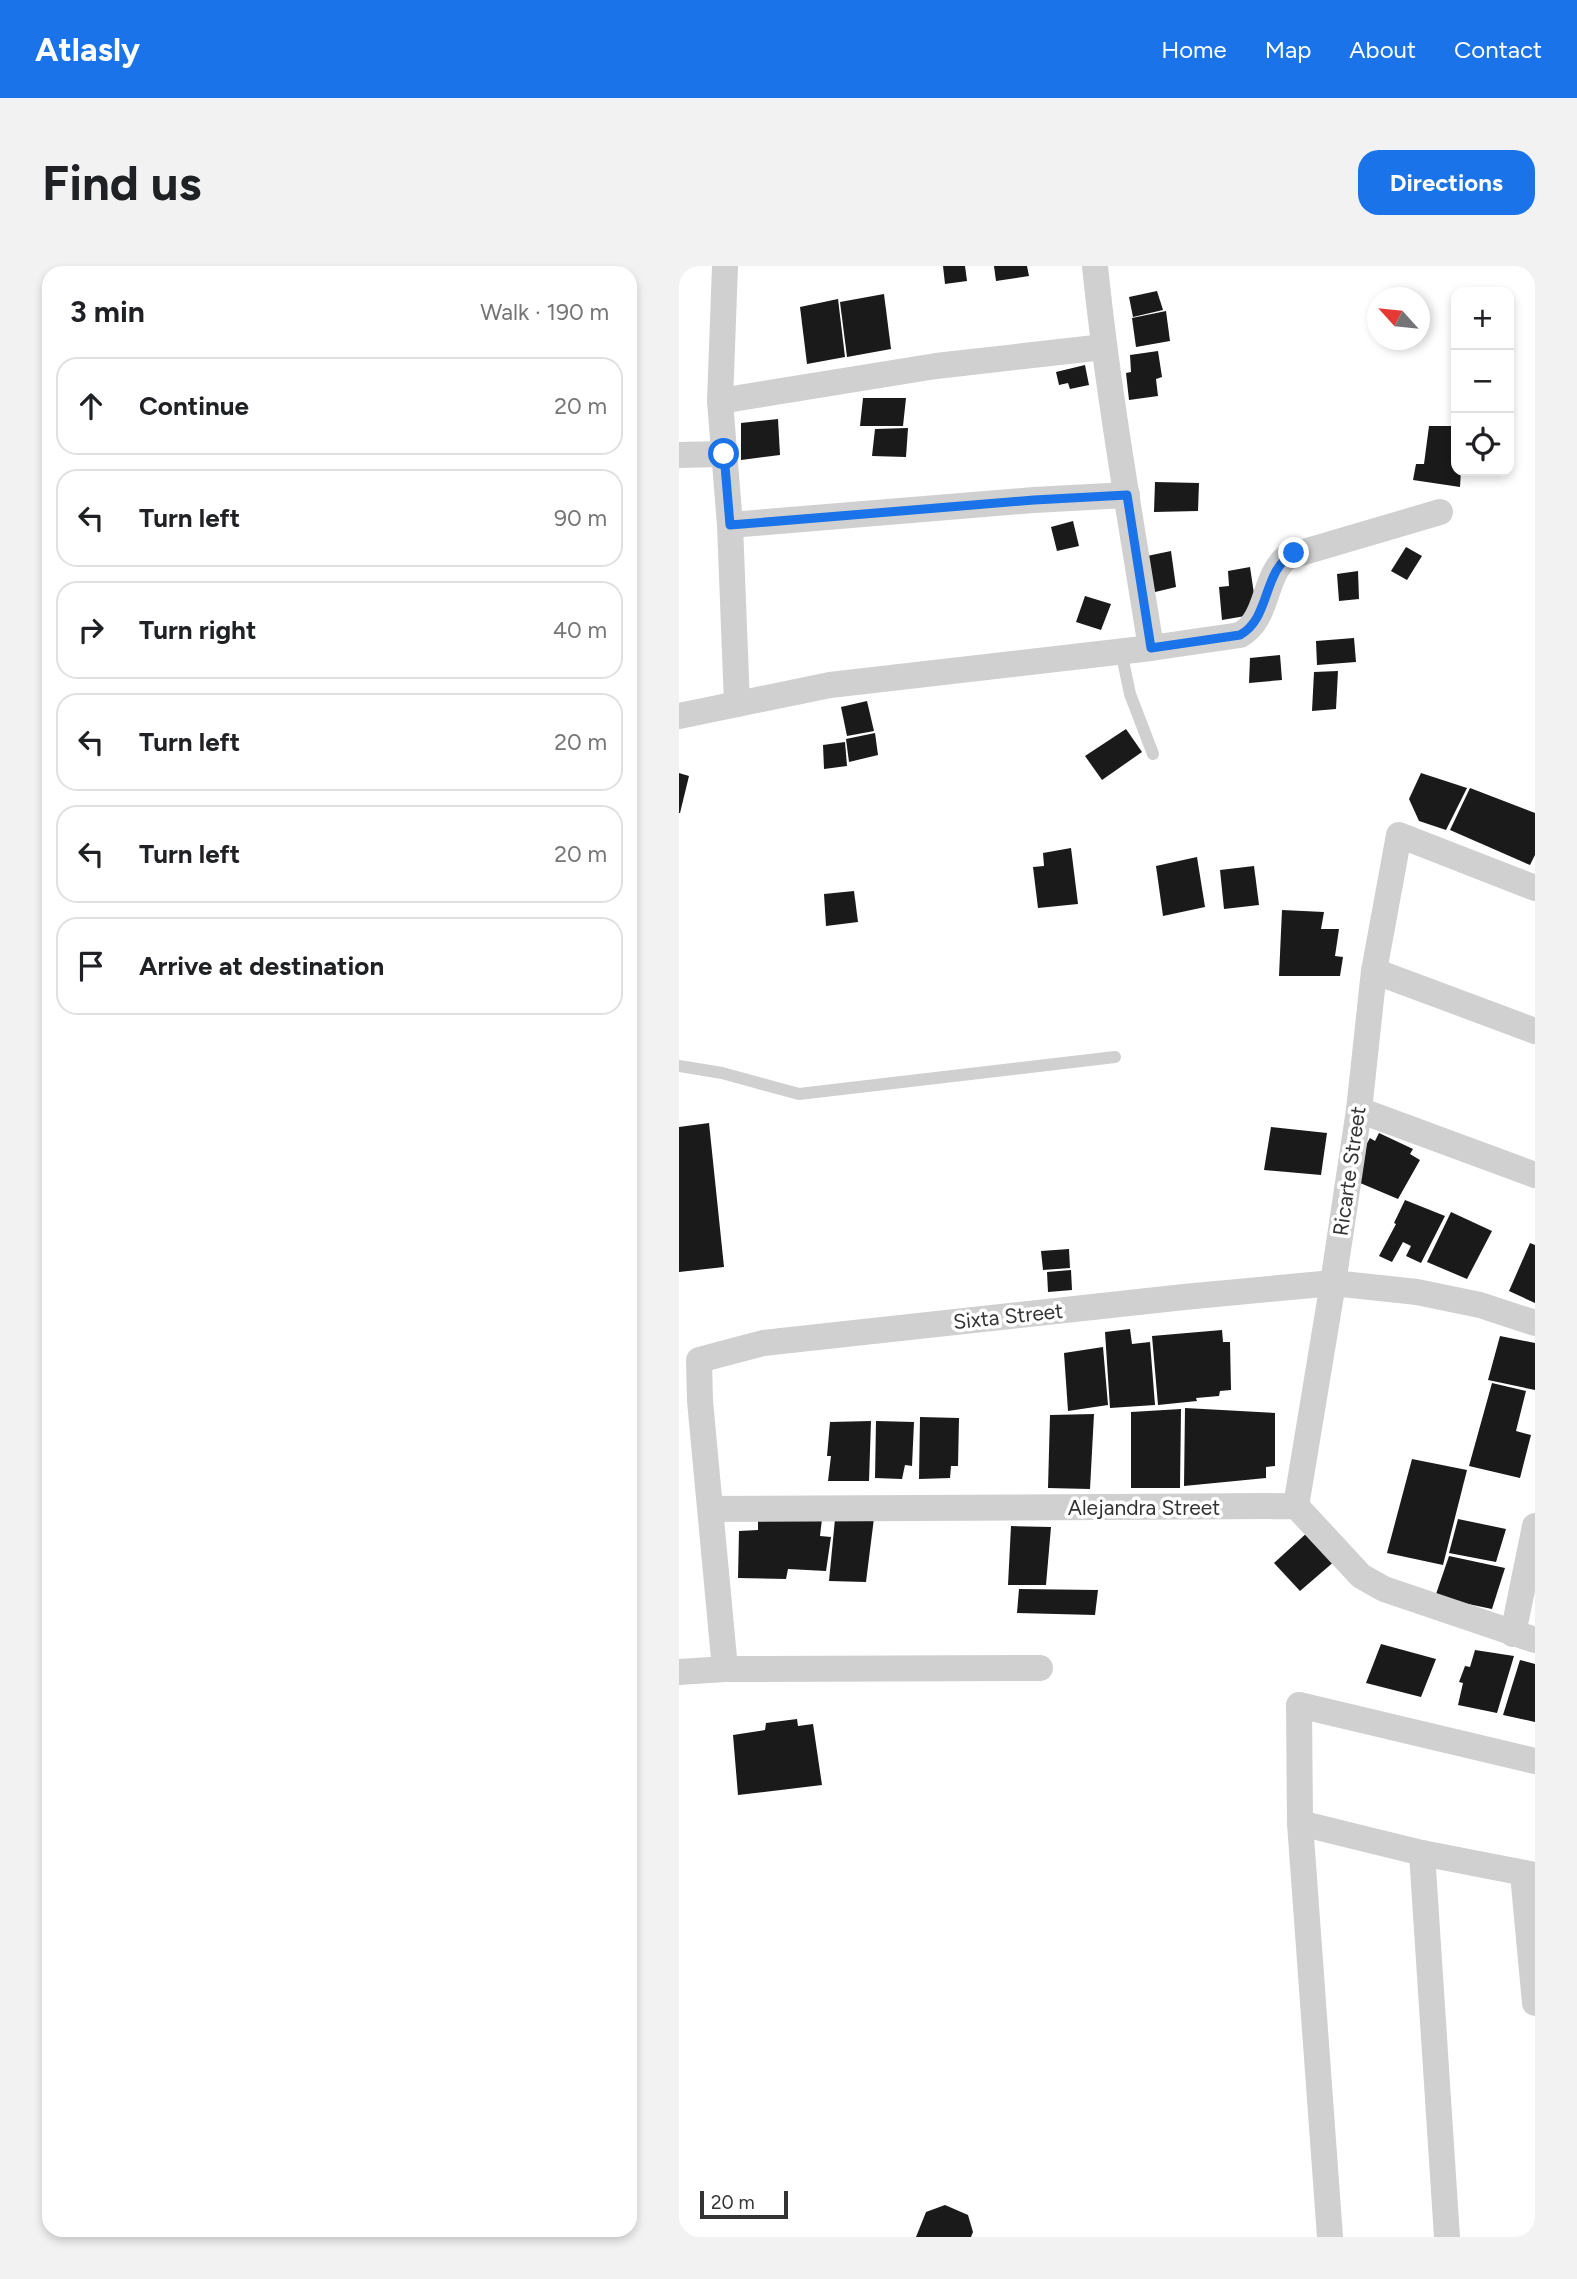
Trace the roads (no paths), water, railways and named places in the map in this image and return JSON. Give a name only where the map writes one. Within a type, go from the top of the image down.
[{"type":"street","points":[[725,266],[720,401],[730,525],[737,704]]},
{"type":"street","points":[[1095,266],[1112,414],[1151,648]]},
{"type":"street","points":[[720,401],[936,366],[1104,347]]},
{"type":"street","points":[[679,455],[724,454]]},
{"type":"street","points":[[730,525],[1127,495]]},
{"type":"street","points":[[679,716],[830,685],[1151,648],[1240,635],[1256,621],[1278,568],[1287,557],[1440,512]]},
{"type":"street","name":"Ricarte Street","points":[[1296,1506],[1359,1110],[1374,971],[1399,835],[1535,888]]},
{"type":"street","points":[[1374,971],[1535,1031]]},
{"type":"street","points":[[1359,1110],[1535,1175]]},
{"type":"street","name":"Sixta Street","points":[[725,1669],[715,1580],[699,1360],[764,1343],[1170,1298],[1333,1283],[1417,1292],[1480,1306],[1535,1323]]},
{"type":"street","points":[[1296,1506],[1361,1576],[1384,1589],[1524,1637],[1535,1527]]},
{"type":"street","name":"Alejandra Street","points":[[711,1509],[1296,1506]]},
{"type":"street","points":[[679,1672],[725,1669],[1040,1668]]},
{"type":"street","points":[[1330,2237],[1300,1823],[1300,1705],[1535,1761]]},
{"type":"street","points":[[1300,1823],[1422,1853],[1529,1874],[1535,2003]]},
{"type":"street","points":[[1422,1853],[1447,2237]]},
{"type":"lane","points":[[1121,650],[1130,694],[1153,754]]},
{"type":"lane","points":[[679,1066],[722,1073],[799,1094],[1115,1057]]}]
